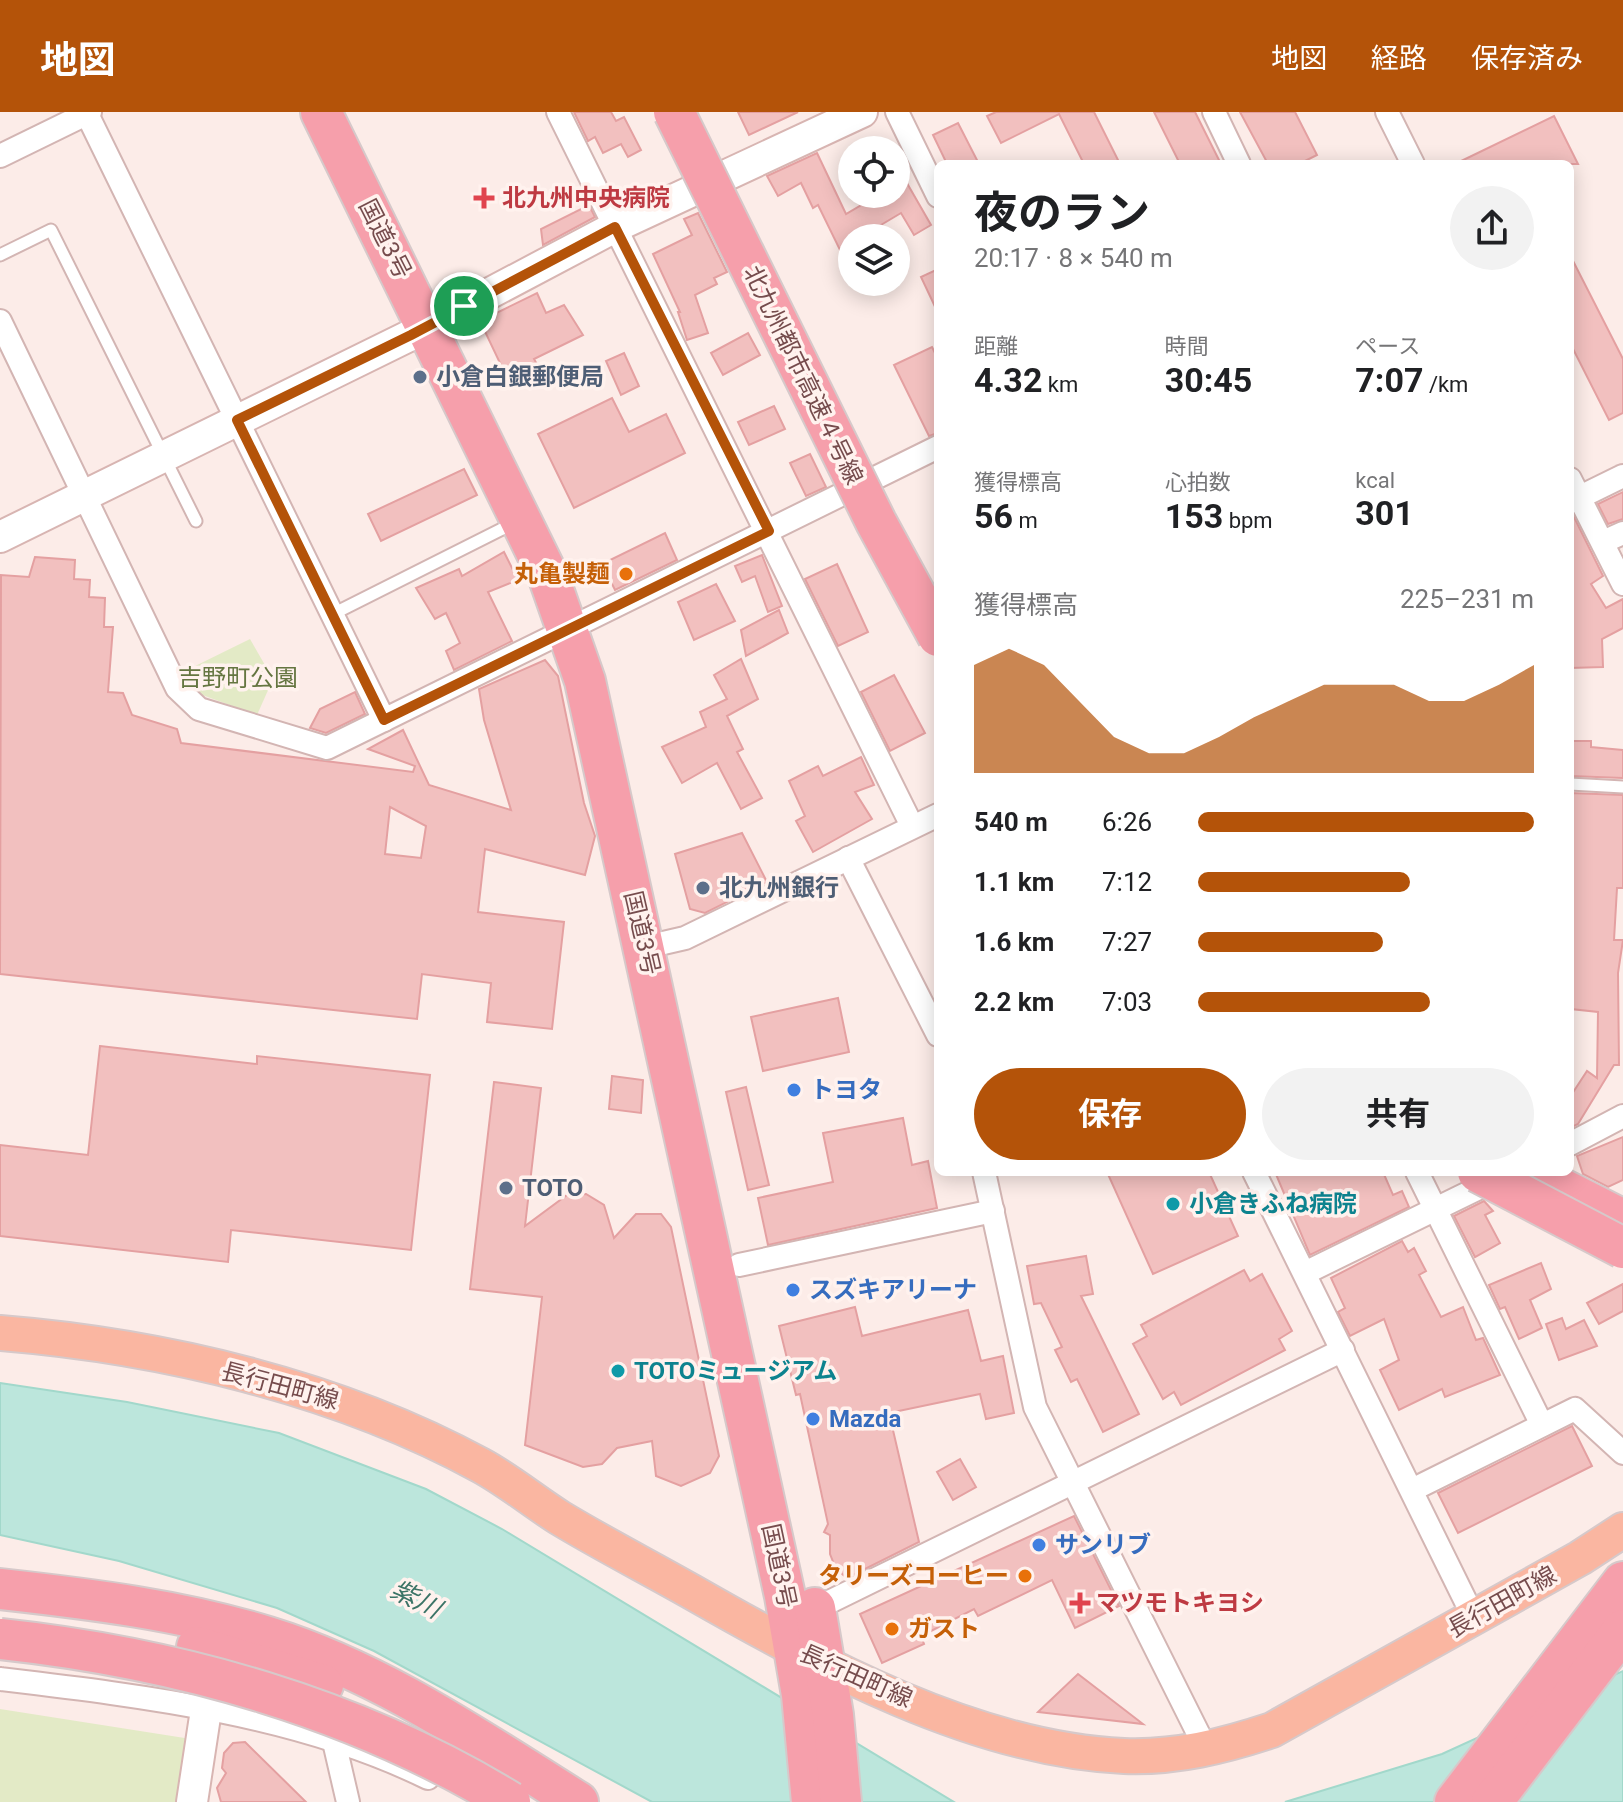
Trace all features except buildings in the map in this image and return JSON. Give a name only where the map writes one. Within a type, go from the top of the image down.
[{"type":"highway","name":"国道3号","points":[[321,112],[543,504],[581,624],[625,737],[657,944],[841,1802]]},
{"type":"highway","name":"国道3号","points":[[349,112],[521,519],[581,624]]},
{"type":"highway","name":"北九州都市高速４号線","points":[[674,112],[876,522],[934,629]]},
{"type":"highway","name":"北九州都市高速４号線","points":[[701,112],[895,508],[934,579]]},
{"type":"highway","name":"国道3号","points":[[657,944],[739,1265],[815,1609],[812,1802]]},
{"type":"highway","points":[[1486,1176],[1623,1248]]},
{"type":"highway","points":[[1537,1176],[1623,1220]]},
{"type":"highway","points":[[1559,1665],[1623,1559]]},
{"type":"highway","points":[[1455,1802],[1623,1582]]},
{"type":"highway","points":[[0,1589],[101,1600],[269,1637],[372,1679],[440,1716],[578,1802]]},
{"type":"highway","points":[[0,1613],[50,1618],[181,1643],[310,1680],[441,1733],[534,1800]]},
{"type":"highway","points":[[1493,1802],[1623,1630]]},
{"type":"highway","points":[[0,1639],[178,1667],[306,1707],[534,1800]]},
{"type":"highway","points":[[1493,1802],[1537,1756],[1623,1645]]},
{"type":"highway","points":[[0,1665],[112,1674],[222,1697],[358,1734],[439,1763]]},
{"type":"main road","name":"長行田町線","points":[[0,1333],[85,1340],[209,1367],[350,1405],[480,1465],[814,1682],[1042,1745],[1123,1756],[1172,1755],[1206,1749],[1272,1730],[1474,1618],[1623,1530]]},
{"type":"street","points":[[558,112],[769,531],[912,826]]},
{"type":"street","points":[[0,537],[439,320],[615,227],[862,112]]},
{"type":"street","points":[[897,112],[934,188]]},
{"type":"street","points":[[1214,112],[1237,160]]},
{"type":"street","points":[[1387,112],[1411,160]]},
{"type":"street","points":[[0,156],[88,113],[330,615],[384,720]]},
{"type":"street","points":[[0,321],[177,688],[199,709],[327,748],[934,449]]},
{"type":"street","points":[[1574,493],[1623,476]]},
{"type":"street","points":[[1574,494],[1613,537],[1623,584]]},
{"type":"street","points":[[657,944],[685,938],[934,817]]},
{"type":"street","points":[[848,858],[934,1027]]},
{"type":"street","points":[[1574,1142],[1623,1116]]},
{"type":"street","points":[[985,1176],[1035,1407],[1206,1749]]},
{"type":"street","points":[[1256,1176],[1474,1618]]},
{"type":"street","points":[[1419,1176],[1542,1425]]},
{"type":"street","points":[[1305,1273],[1504,1176]]},
{"type":"street","points":[[739,1265],[993,1211]]},
{"type":"street","points":[[815,1609],[1343,1350]]},
{"type":"street","points":[[1412,1490],[1575,1409],[1623,1453]]},
{"type":"street","points":[[0,1626],[84,1636],[214,1665],[324,1701],[425,1740],[534,1800]]},
{"type":"street","points":[[80,1688],[84,1636]]},
{"type":"street","points":[[0,1679],[80,1688],[206,1710],[334,1742],[420,1774],[476,1802]]},
{"type":"street","points":[[324,1701],[348,1802]]},
{"type":"street","points":[[192,1802],[206,1710]]},
{"type":"lane","points":[[0,255],[51,230],[196,521]]},
{"type":"lane","points":[[330,615],[521,519]]},
{"type":"lane","points":[[1574,784],[1623,787]]},
{"type":"green space","name":"吉野町公園","points":[[250,639],[273,679],[257,715],[197,693],[183,672]]},
{"type":"green space","points":[[0,1709],[191,1739],[181,1802],[0,1802]]},
{"type":"water","name":"紫川","points":[[0,1383],[127,1402],[279,1433],[426,1489],[502,1529],[954,1802],[652,1802],[374,1651],[277,1608],[119,1561],[0,1535]]},
{"type":"water","points":[[1623,1671],[1623,1802],[1285,1802],[1442,1754]]},
{"type":"place","name":"北九州中央病院","points":[[484,198]]},
{"type":"place","name":"小倉白銀郵便局","points":[[420,377]]},
{"type":"place","name":"丸亀製麺","points":[[626,574]]},
{"type":"place","name":"北九州銀行","points":[[703,888]]},
{"type":"place","name":"トヨタ","points":[[794,1090]]},
{"type":"place","name":"TOTO","points":[[506,1188]]},
{"type":"place","name":"小倉きふね病院","points":[[1173,1204]]},
{"type":"place","name":"スズキアリーナ","points":[[793,1290]]},
{"type":"place","name":"TOTOミュージアム","points":[[618,1371]]},
{"type":"place","name":"Mazda","points":[[813,1419]]},
{"type":"place","name":"サンリブ","points":[[1039,1545]]},
{"type":"place","name":"タリーズコーヒー","points":[[1025,1576]]},
{"type":"place","name":"マツモトキヨシ","points":[[1080,1603]]},
{"type":"place","name":"ガスト","points":[[892,1629]]},
{"type":"route","points":[[615,227],[769,531],[384,720],[237,420],[464,306],[615,227]]}]
